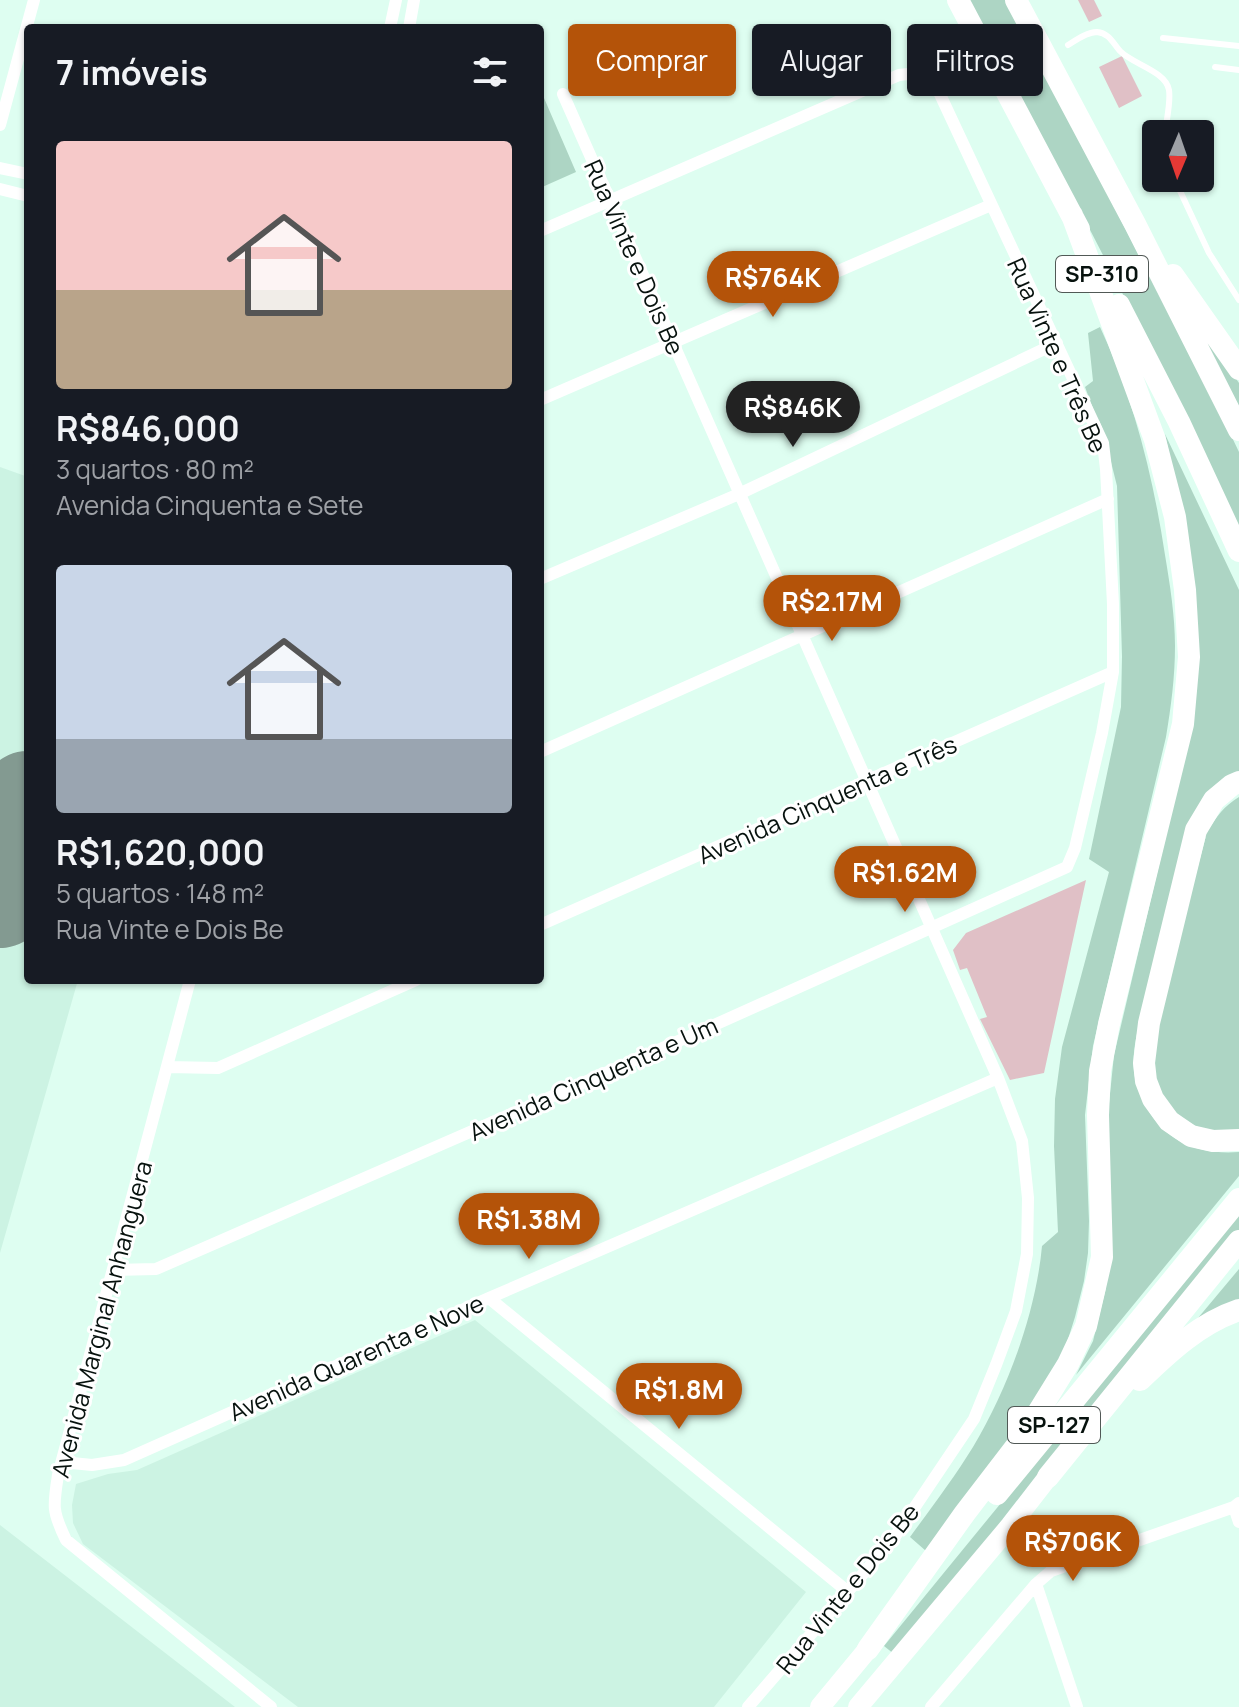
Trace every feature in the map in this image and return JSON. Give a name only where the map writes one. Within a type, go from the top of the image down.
[{"type":"highway","name":"SP-310","points":[[958,0],[1179,422],[1239,551]]},
{"type":"highway","name":"SP-310","points":[[1016,0],[1135,224],[1239,430]]},
{"type":"highway","points":[[868,1649],[1021,1440],[1068,1364],[1086,1326],[1102,1257],[1098,1115],[1100,1071],[1183,724],[1189,657],[1185,590],[1175,517],[1155,440],[1072,215]]},
{"type":"highway","points":[[1135,224],[1239,369]]},
{"type":"highway","points":[[1239,782],[1214,800],[1196,830],[1149,1023],[1144,1063],[1146,1081],[1153,1099],[1169,1121],[1191,1136],[1213,1141],[1239,1140]]},
{"type":"highway","name":"SP-127","points":[[868,1649],[1239,1199]]},
{"type":"highway","name":"SP-127","points":[[1048,1477],[1239,1241]]},
{"type":"highway","points":[[1048,1477],[1164,1357],[1194,1333],[1223,1315],[1239,1310]]},
{"type":"main road","points":[[858,1707],[1048,1477]]},
{"type":"main road","points":[[820,1707],[868,1649]]},
{"type":"main road","points":[[878,1707],[883,1678]]},
{"type":"street","points":[[29,24],[34,0]]},
{"type":"street","points":[[391,24],[396,0]]},
{"type":"street","points":[[410,24],[414,0]]},
{"type":"street","points":[[0,125],[24,41]]},
{"type":"street","name":"Rua Vinte e Três Be","points":[[610,200],[899,75],[913,73],[926,76],[938,90],[1103,443],[1113,604],[1113,672],[1075,848],[1067,867]]},
{"type":"street","name":"Rua Vinte e Dois Be","points":[[563,94],[998,1078],[1022,1141],[1028,1198],[1027,1254],[1016,1311],[974,1419],[894,1538],[748,1707]]},
{"type":"street","points":[[0,168],[24,173]]},
{"type":"street","points":[[0,189],[24,195]]},
{"type":"street","points":[[544,229],[610,200]]},
{"type":"street","points":[[544,398],[991,205]]},
{"type":"street","points":[[544,577],[739,494],[1057,343]]},
{"type":"street","points":[[544,750],[1108,499]]},
{"type":"street","name":"Avenida Cinquenta e Três","points":[[544,923],[1113,672]]},
{"type":"street","name":"Avenida Cinquenta e Um","points":[[113,1270],[156,1269],[1067,867]]},
{"type":"street","name":"Avenida Marginal Anhanguera","points":[[189,984],[62,1462],[54,1498],[55,1517],[66,1540],[271,1707]]},
{"type":"street","points":[[167,1067],[218,1068],[407,984]]},
{"type":"street","name":"Avenida Quarenta e Nove","points":[[62,1462],[92,1465],[124,1460],[998,1078]]},
{"type":"street","points":[[489,1298],[847,1591]]},
{"type":"street","points":[[931,1707],[1036,1584],[1051,1571],[1236,1505],[1239,1522]]},
{"type":"street","points":[[1036,1584],[1077,1707]]},
{"type":"lane","points":[[1068,45],[1089,33],[1102,33],[1129,59],[1162,78],[1169,90],[1166,120]]},
{"type":"lane","points":[[1163,38],[1239,46]]},
{"type":"lane","points":[[1215,67],[1239,70]]},
{"type":"lane","points":[[1181,192],[1209,253],[1239,300]]},
{"type":"shaded area","points":[[968,0],[1005,0],[1018,24],[981,24]]},
{"type":"shaded area","points":[[1043,70],[1239,452],[1239,532],[1108,264],[1020,96],[1043,96]]},
{"type":"shaded area","points":[[544,98],[576,172],[544,186]]},
{"type":"shaded area","points":[[1195,319],[1239,383],[1239,410]]},
{"type":"shaded area","points":[[1100,327],[1132,410],[1160,525],[1175,635],[1170,714],[1093,1046],[1085,1115],[1088,1253],[1075,1317],[1064,1352],[1029,1414],[926,1551],[910,1537],[966,1459],[998,1400],[1027,1323],[1042,1246],[1058,1232],[1055,1099],[1062,1047],[1109,872],[1089,859],[1121,707],[1117,486],[1107,446],[1085,387],[1093,381],[1088,333]]},
{"type":"shaded area","points":[[1165,434],[1239,590],[1239,777],[1224,785],[1141,1016],[1134,1050],[1134,1071],[1144,1102],[1163,1129],[1197,1148],[1239,1152],[1239,1176],[1076,1375],[1093,1341],[1106,1288],[1107,1123],[1114,1055],[1182,768],[1177,491]]},
{"type":"shaded area","points":[[0,467],[24,476],[24,984],[77,984],[0,1253]]},
{"type":"shaded area","points":[[1239,797],[1239,1131],[1226,1132],[1191,1124],[1172,1109],[1156,1080],[1154,1048],[1156,1025],[1207,832],[1221,812]]},
{"type":"shaded area","points":[[1239,1212],[1239,1230],[894,1654],[884,1646]]},
{"type":"shaded area","points":[[1239,1269],[1239,1302],[1198,1318]]},
{"type":"shaded area","points":[[475,1320],[806,1592],[714,1707],[298,1707],[83,1544],[73,1523],[76,1484],[108,1474],[137,1470]]},
{"type":"shaded area","points":[[0,1525],[235,1707],[0,1707]]},
{"type":"building","points":[[1078,0],[1094,0],[1102,16],[1089,22]]},
{"type":"building","points":[[1122,56],[1142,96],[1119,108],[1099,67]]},
{"type":"building","points":[[1086,880],[1044,1073],[1010,1080],[980,1019],[987,1017],[967,968],[960,970],[953,950],[966,933]]},
{"type":"runway","points":[[0,900],[24,813]]}]
